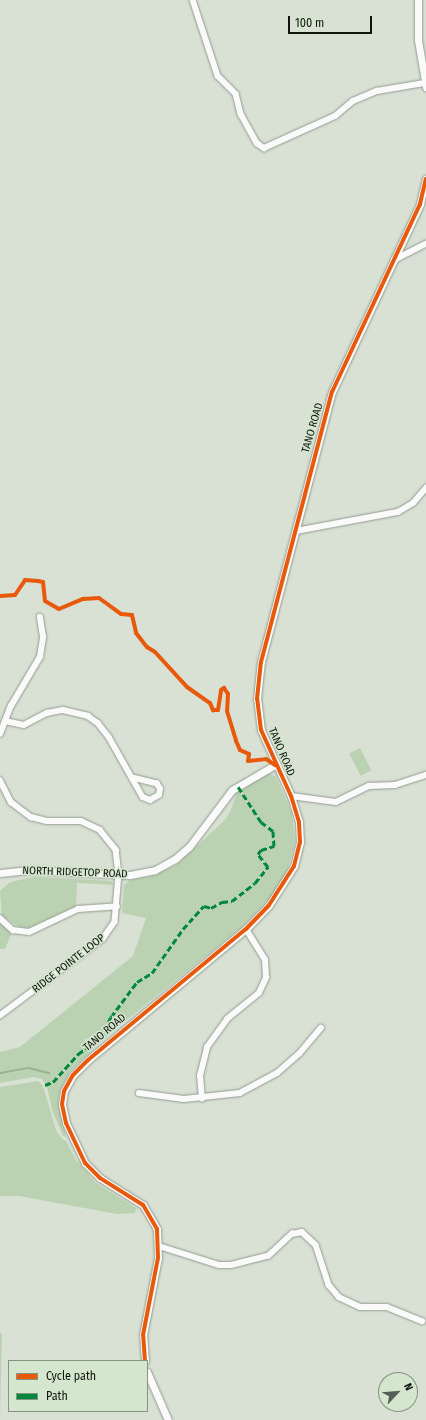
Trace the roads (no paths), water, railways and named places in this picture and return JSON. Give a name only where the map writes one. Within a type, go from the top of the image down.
[{"type":"street","points":[[193,0],[218,76],[236,94],[241,114],[257,143],[264,148],[336,116],[353,101],[377,91],[426,85],[418,40],[418,0]]},
{"type":"street","name":"TANO ROAD","points":[[145,1360],[144,1326],[159,1246],[157,1229],[146,1209],[133,1198],[100,1178],[81,1157],[71,1138],[64,1117],[64,1091],[73,1075],[88,1060],[246,929],[284,885],[296,861],[300,832],[291,796],[275,765],[260,725],[258,679],[332,392],[420,204],[426,179]]},
{"type":"street","points":[[394,260],[426,244]]},
{"type":"street","points":[[296,531],[398,512],[413,503],[426,488]]},
{"type":"street","points":[[0,734],[5,721],[40,657],[43,637],[40,617]]},
{"type":"street","points":[[5,721],[24,725],[47,714],[63,710],[88,716],[105,732],[145,799],[152,800],[159,795],[160,789],[157,784],[133,778]]},
{"type":"street","name":"NORTH RIDGETOP ROAD","points":[[0,873],[34,870],[119,874],[146,872],[175,859],[193,842],[228,794],[243,782],[275,765]]},
{"type":"street","points":[[291,796],[336,802],[369,786],[395,785],[426,775]]},
{"type":"street","name":"RIDGE POINTE LOOP","points":[[0,780],[11,802],[31,817],[47,821],[81,821],[100,830],[116,850],[119,874],[117,906],[113,927],[103,939],[0,1016]]},
{"type":"street","points":[[0,918],[13,930],[29,932],[78,909],[117,906]]},
{"type":"street","points":[[202,1099],[200,1076],[207,1047],[227,1019],[259,993],[266,978],[265,960],[246,929]]},
{"type":"street","points":[[139,1093],[184,1099],[202,1099],[240,1093],[277,1073],[299,1054],[322,1028]]},
{"type":"street","points":[[159,1246],[219,1265],[231,1266],[268,1256],[292,1234],[302,1232],[316,1245],[329,1285],[339,1297],[360,1307],[387,1307],[422,1321]]},
{"type":"street","points":[[148,1374],[168,1420]]},
{"type":"waterway","points":[[0,1073],[29,1068],[49,1073]]}]
